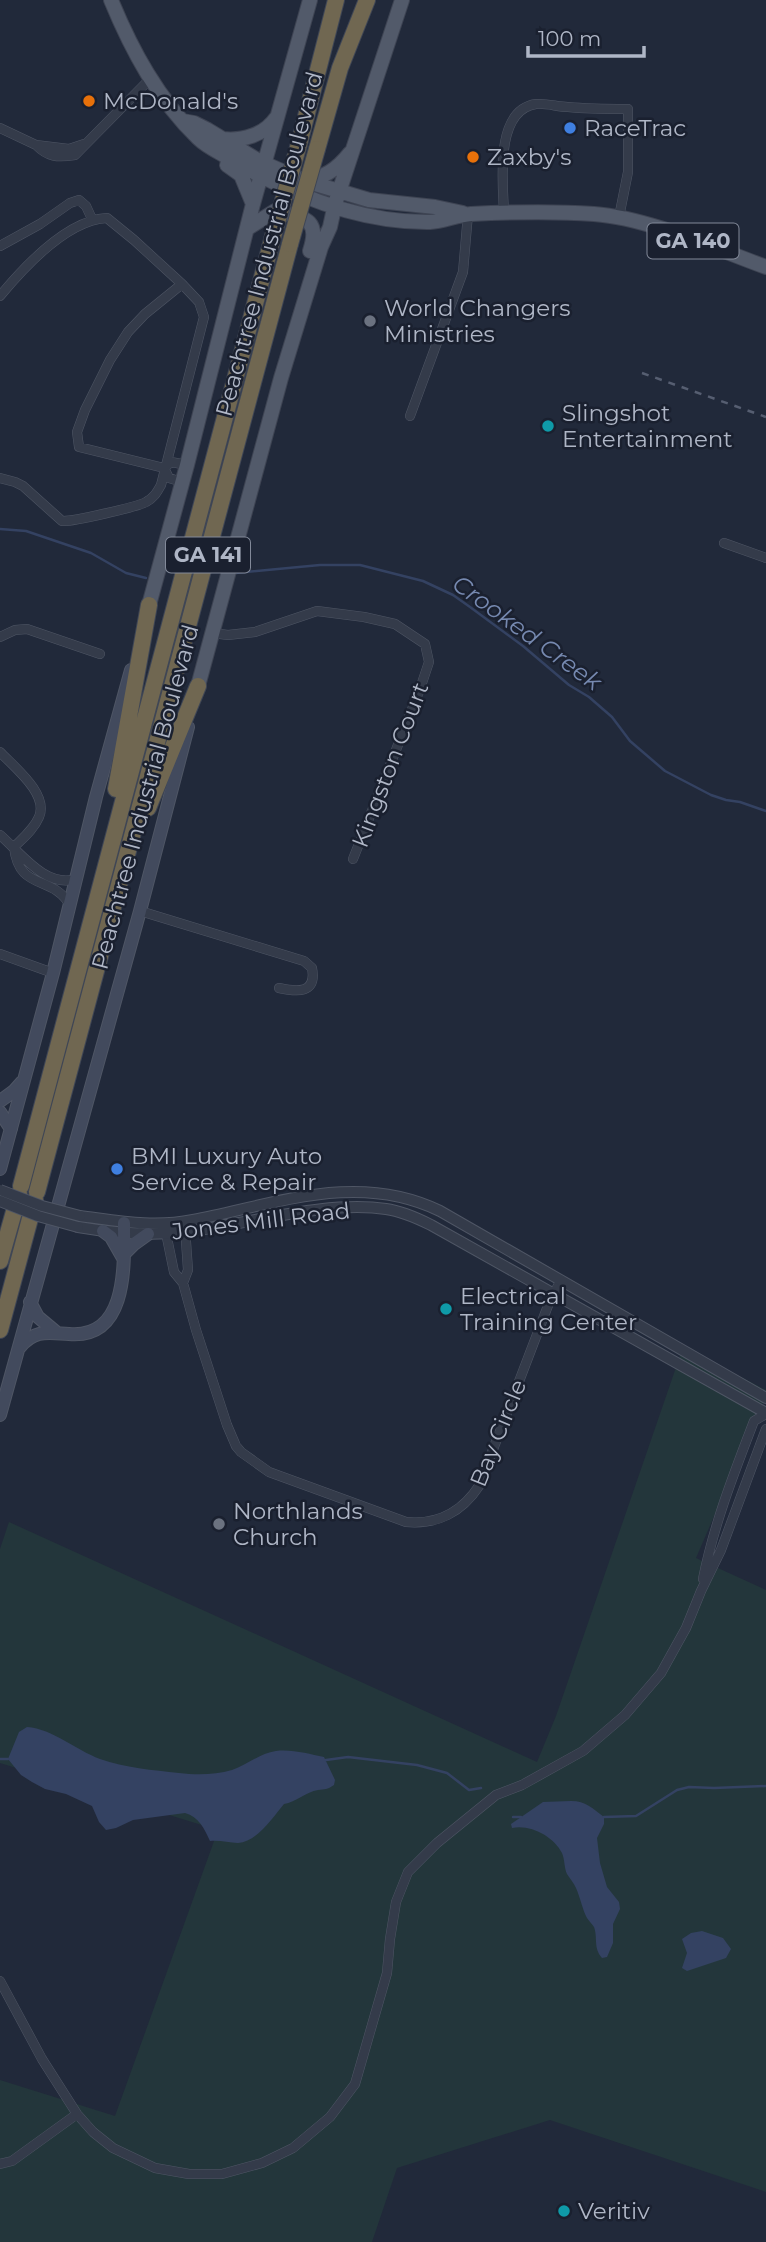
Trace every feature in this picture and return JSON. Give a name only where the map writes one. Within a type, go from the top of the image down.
[{"type":"highway","name":"Peachtree Industrial Boulevard","points":[[0,1261],[336,0]]},
{"type":"highway","name":"Peachtree Industrial Boulevard","points":[[0,1330],[290,244],[340,68],[367,0]]},
{"type":"highway","points":[[98,893],[149,605]]},
{"type":"highway","points":[[125,865],[198,686]]},
{"type":"main road","name":"GA 140","points":[[111,0],[129,42],[150,79],[203,142],[342,205],[399,220],[432,222],[468,214]]},
{"type":"main road","points":[[310,0],[304,20],[308,30],[276,145],[281,160],[321,211],[326,234],[348,217],[342,205]]},
{"type":"main road","name":"Peachtree Industrial Boulevard","points":[[0,1415],[140,911],[212,633],[296,329],[326,234],[342,205],[353,149],[402,0]]},
{"type":"main road","name":"Peachtree Industrial Boulevard","points":[[0,1169],[53,973],[96,797],[187,465],[248,228],[260,170],[304,20]]},
{"type":"main road","points":[[221,139],[240,139],[257,134],[269,127],[277,117]]},
{"type":"main road","name":"GA 140","points":[[183,121],[194,123],[221,139],[260,170]]},
{"type":"main road","points":[[183,121],[187,133],[197,146],[241,175],[252,206],[268,195],[323,176],[353,149]]},
{"type":"main road","points":[[353,149],[351,172],[354,185],[361,194],[435,207]]},
{"type":"main road","points":[[260,170],[278,174],[302,185]]},
{"type":"main road","name":"GA 140","points":[[342,205],[379,202],[435,207],[468,214],[594,214],[647,225],[766,267]]},
{"type":"main road","points":[[248,228],[275,211],[300,218],[310,223],[313,228],[315,235],[290,316],[296,329]]},
{"type":"main road","points":[[0,1101],[24,1079]]},
{"type":"main road","points":[[0,1112],[11,1129]]},
{"type":"main road","points":[[18,1350],[27,1339],[38,1333],[86,1333],[107,1320],[119,1300],[124,1228]]},
{"type":"main road","points":[[103,1231],[111,1237],[123,1256]]},
{"type":"main road","points":[[123,1256],[149,1234]]},
{"type":"main road","points":[[30,1302],[38,1317],[56,1333]]},
{"type":"street","points":[[0,128],[36,145],[46,155],[60,158],[75,155],[150,79]]},
{"type":"street","points":[[504,214],[505,147],[508,128],[519,112],[541,104],[628,109],[628,172],[619,218]]},
{"type":"street","points":[[0,246],[79,200],[86,206],[92,219]]},
{"type":"street","points":[[411,416],[463,272],[468,214]]},
{"type":"street","points":[[0,296],[47,246],[92,219],[107,218],[182,284],[199,302],[204,317],[160,485],[155,495],[146,502],[69,522],[56,517],[23,486],[0,478]]},
{"type":"street","points":[[182,284],[145,314],[128,332],[96,387],[77,432],[79,447],[164,468],[169,478],[182,482]]},
{"type":"street","points":[[164,468],[171,462],[187,465]]},
{"type":"street","points":[[724,543],[766,558]]},
{"type":"street","name":"Kingston Court","points":[[212,633],[228,635],[255,632],[317,611],[396,624],[425,644],[429,662],[420,690],[353,859]]},
{"type":"street","points":[[0,637],[15,630],[27,629],[100,654]]},
{"type":"street","points":[[0,752],[34,788],[40,800],[41,811],[35,824],[14,847],[16,863],[34,881],[59,891],[70,905]]},
{"type":"street","points":[[0,835],[47,875],[60,881],[76,879]]},
{"type":"street","points":[[140,911],[304,961],[312,968],[313,978],[308,987],[294,992],[279,988]]},
{"type":"street","points":[[0,954],[53,973]]},
{"type":"street","points":[[0,1190],[83,1220],[103,1231],[124,1228]]},
{"type":"street","points":[[334,1192],[330,1200],[334,1209]]},
{"type":"street","name":"Jones Mill Road","points":[[83,1220],[208,1216],[334,1192],[378,1192],[420,1202],[766,1398]]},
{"type":"street","points":[[0,1201],[38,1216],[83,1220],[124,1228]]},
{"type":"street","name":"Jones Mill Road","points":[[124,1228],[185,1226],[334,1209],[377,1208],[410,1215],[765,1414]]},
{"type":"street","name":"Jones Mill Road","points":[[124,1228],[149,1234],[166,1233],[208,1216]]},
{"type":"street","name":"Bay Circle","points":[[183,1283],[188,1270],[185,1226]]},
{"type":"street","name":"Bay Circle","points":[[166,1233],[174,1272],[183,1283],[231,1436],[247,1458],[269,1472],[395,1519],[417,1523],[435,1520],[454,1512],[468,1501],[480,1486],[561,1280]]},
{"type":"street","points":[[701,1591],[709,1548],[735,1469],[754,1420],[765,1414]]},
{"type":"street","points":[[0,1981],[42,2059],[76,2114],[113,2148],[155,2168],[189,2174],[222,2174],[262,2163],[293,2148],[330,2117],[355,2084],[387,1973],[396,1902],[408,1872],[437,1843],[496,1795],[522,1785],[583,1751],[625,1715],[661,1673],[686,1628],[721,1550],[766,1429]]},
{"type":"street","points":[[0,2164],[12,2161],[76,2114]]},
{"type":"green space","points":[[683,1347],[766,1390],[766,1396],[696,1558],[766,1590],[766,2192],[550,2120],[397,2168],[372,2242],[0,2242],[0,2080],[115,2116],[218,1830],[0,1763],[0,1549],[9,1522],[537,1762],[556,1716]]},
{"type":"water","points":[[27,1727],[46,1732],[100,1759],[129,1767],[185,1774],[212,1774],[232,1770],[270,1752],[288,1751],[324,1757],[335,1780],[330,1788],[314,1791],[284,1804],[258,1833],[238,1843],[210,1841],[197,1820],[185,1813],[133,1820],[106,1830],[92,1806],[32,1782],[21,1775],[8,1759],[19,1732]]},
{"type":"water","points":[[576,1801],[604,1817],[604,1824],[597,1838],[600,1863],[607,1887],[619,1902],[620,1909],[613,1924],[613,1943],[607,1957],[602,1958],[594,1927],[587,1918],[576,1888],[567,1874],[558,1847],[541,1833],[527,1828],[512,1828],[511,1824],[543,1802]]},
{"type":"water","points":[[702,1931],[723,1938],[731,1949],[726,1958],[687,1971],[682,1968],[687,1953],[682,1939],[691,1933]]},
{"type":"waterway","name":"Crooked Creek","points":[[0,529],[26,531],[91,553],[126,573],[146,578]]},
{"type":"waterway","name":"Crooked Creek","points":[[236,573],[320,565],[360,565],[423,581],[453,595],[523,646],[569,685],[589,697],[612,717],[630,741],[665,771],[711,795],[766,811]]},
{"type":"waterway","points":[[326,1760],[348,1757],[417,1765],[447,1773],[469,1790],[481,1788]]},
{"type":"waterway","points":[[0,1759],[8,1759]]},
{"type":"waterway","points":[[604,1817],[636,1816],[677,1790],[689,1787],[766,1786]]},
{"type":"waterway","points":[[513,1817],[521,1817]]},
{"type":"railway","points":[[642,373],[766,417]]},
{"type":"place","name":"McDonald's","points":[[89,101]]},
{"type":"place","name":"RaceTrac","points":[[570,128]]},
{"type":"place","name":"Zaxby's","points":[[473,157]]},
{"type":"place","name":"World Changers Ministries","points":[[370,321]]},
{"type":"place","name":"Slingshot Entertainment","points":[[548,426]]},
{"type":"place","name":"BMI Luxury Auto Service & Repair","points":[[117,1169]]},
{"type":"place","name":"Electrical Training Center","points":[[446,1309]]},
{"type":"place","name":"Northlands Church","points":[[219,1524]]},
{"type":"place","name":"Veritiv","points":[[564,2211]]}]
